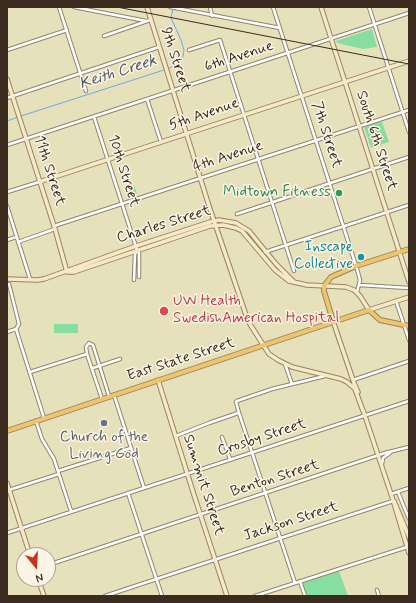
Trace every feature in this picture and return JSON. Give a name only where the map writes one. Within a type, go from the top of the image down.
[{"type":"main road","name":"9th Street","points":[[146,7],[148,21],[159,47],[248,321],[269,354],[286,364],[347,382],[355,389],[363,411]]},
{"type":"main road","name":"South 6th Street","points":[[321,7],[409,282]]},
{"type":"main road","name":"5th Avenue","points":[[39,182],[409,61]]},
{"type":"main road","name":"11th Street","points":[[7,79],[67,272]]},
{"type":"main road","name":"Charles Street","points":[[7,279],[44,279],[67,272],[73,268],[224,220],[240,225],[249,231],[294,282]]},
{"type":"main road","name":"Charles Street","points":[[215,223],[228,225],[242,231],[281,276],[289,281],[306,285],[346,287],[357,293]]},
{"type":"main road","points":[[409,249],[356,266],[331,277],[324,286],[324,291],[359,394],[363,411],[409,553]]},
{"type":"main road","points":[[357,293],[369,310],[380,320],[409,326]]},
{"type":"main road","name":"East State Street","points":[[7,431],[409,297]]},
{"type":"main road","name":"Summit Street","points":[[158,380],[200,516],[227,596]]},
{"type":"main road","points":[[7,483],[27,547]]},
{"type":"main road","points":[[393,500],[409,537]]},
{"type":"street","points":[[59,7],[86,91]]},
{"type":"street","points":[[74,7],[148,21]]},
{"type":"street","points":[[170,7],[280,28]]},
{"type":"street","points":[[210,7],[212,16]]},
{"type":"street","name":"7th Street","points":[[273,7],[344,226],[360,280],[360,285]]},
{"type":"street","points":[[369,7],[409,132]]},
{"type":"street","name":"6th Avenue","points":[[7,145],[409,13]]},
{"type":"street","points":[[104,36],[148,21]]},
{"type":"street","points":[[7,50],[67,30]]},
{"type":"street","points":[[189,50],[220,40],[294,271]]},
{"type":"street","points":[[7,98],[159,47]]},
{"type":"street","points":[[147,99],[161,142]]},
{"type":"street","name":"4th Avenue","points":[[18,242],[122,203],[409,110]]},
{"type":"street","name":"10th Street","points":[[94,117],[136,248],[139,253],[139,277]]},
{"type":"street","points":[[237,214],[409,157]]},
{"type":"street","name":"5th Avenue","points":[[7,192],[39,182]]},
{"type":"street","points":[[262,253],[409,205]]},
{"type":"street","points":[[7,206],[30,280]]},
{"type":"street","points":[[7,240],[16,237]]},
{"type":"street","points":[[134,280],[136,248]]},
{"type":"street","points":[[7,332],[16,329],[19,324],[9,284]]},
{"type":"street","points":[[357,293],[360,285],[409,288]]},
{"type":"street","points":[[396,301],[409,340]]},
{"type":"street","points":[[16,329],[44,418]]},
{"type":"street","points":[[102,399],[93,368],[87,354],[86,347],[88,343],[93,345],[105,383],[131,448],[144,488]]},
{"type":"street","points":[[30,372],[87,354]]},
{"type":"street","points":[[93,368],[120,360]]},
{"type":"street","points":[[353,380],[409,361]]},
{"type":"street","points":[[286,364],[292,384]]},
{"type":"street","points":[[294,583],[236,404],[237,401],[292,384],[328,376]]},
{"type":"street","points":[[98,385],[105,383]]},
{"type":"street","name":"Crosby Street","points":[[7,533],[409,401]]},
{"type":"street","points":[[175,437],[239,413]]},
{"type":"street","points":[[36,421],[42,439],[54,459],[71,512]]},
{"type":"street","points":[[222,436],[230,460]]},
{"type":"street","name":"Benton Street","points":[[56,562],[379,457],[385,453],[394,452],[409,447]]},
{"type":"street","points":[[9,490],[131,448]]},
{"type":"street","points":[[382,467],[383,458],[394,452]]},
{"type":"street","points":[[391,494],[409,488]]},
{"type":"street","points":[[398,492],[409,519]]},
{"type":"street","points":[[128,493],[162,596]]},
{"type":"street","name":"Jackson Street","points":[[105,596],[393,500]]},
{"type":"street","points":[[255,596],[407,546]]},
{"type":"street","points":[[300,581],[305,596]]},
{"type":"street","points":[[377,590],[379,596]]},
{"type":"green space","points":[[372,29],[377,47],[363,49],[337,43],[336,41]]},
{"type":"green space","points":[[382,122],[389,142],[371,148],[364,127]]},
{"type":"green space","points":[[134,185],[137,194],[127,197],[124,188]]},
{"type":"green space","points":[[54,324],[78,324],[78,333],[54,333]]},
{"type":"green space","points":[[339,571],[348,596],[307,596],[303,584],[304,582]]},
{"type":"waterway","name":"Keith Creek","points":[[167,69],[177,65],[183,56],[184,50],[171,18],[173,9]]},
{"type":"waterway","name":"Keith Creek","points":[[21,116],[164,70]]},
{"type":"waterway","name":"Keith Creek","points":[[7,121],[18,117]]},
{"type":"railway","points":[[117,7],[409,64]]},
{"type":"place","name":"Midtown Fitness","points":[[339,193]]},
{"type":"place","name":"Inscape Collective","points":[[361,257]]},
{"type":"place","name":"UW Health SwedishAmerican Hospital","points":[[164,311]]},
{"type":"place","name":"Church of the Living God","points":[[104,423]]}]
